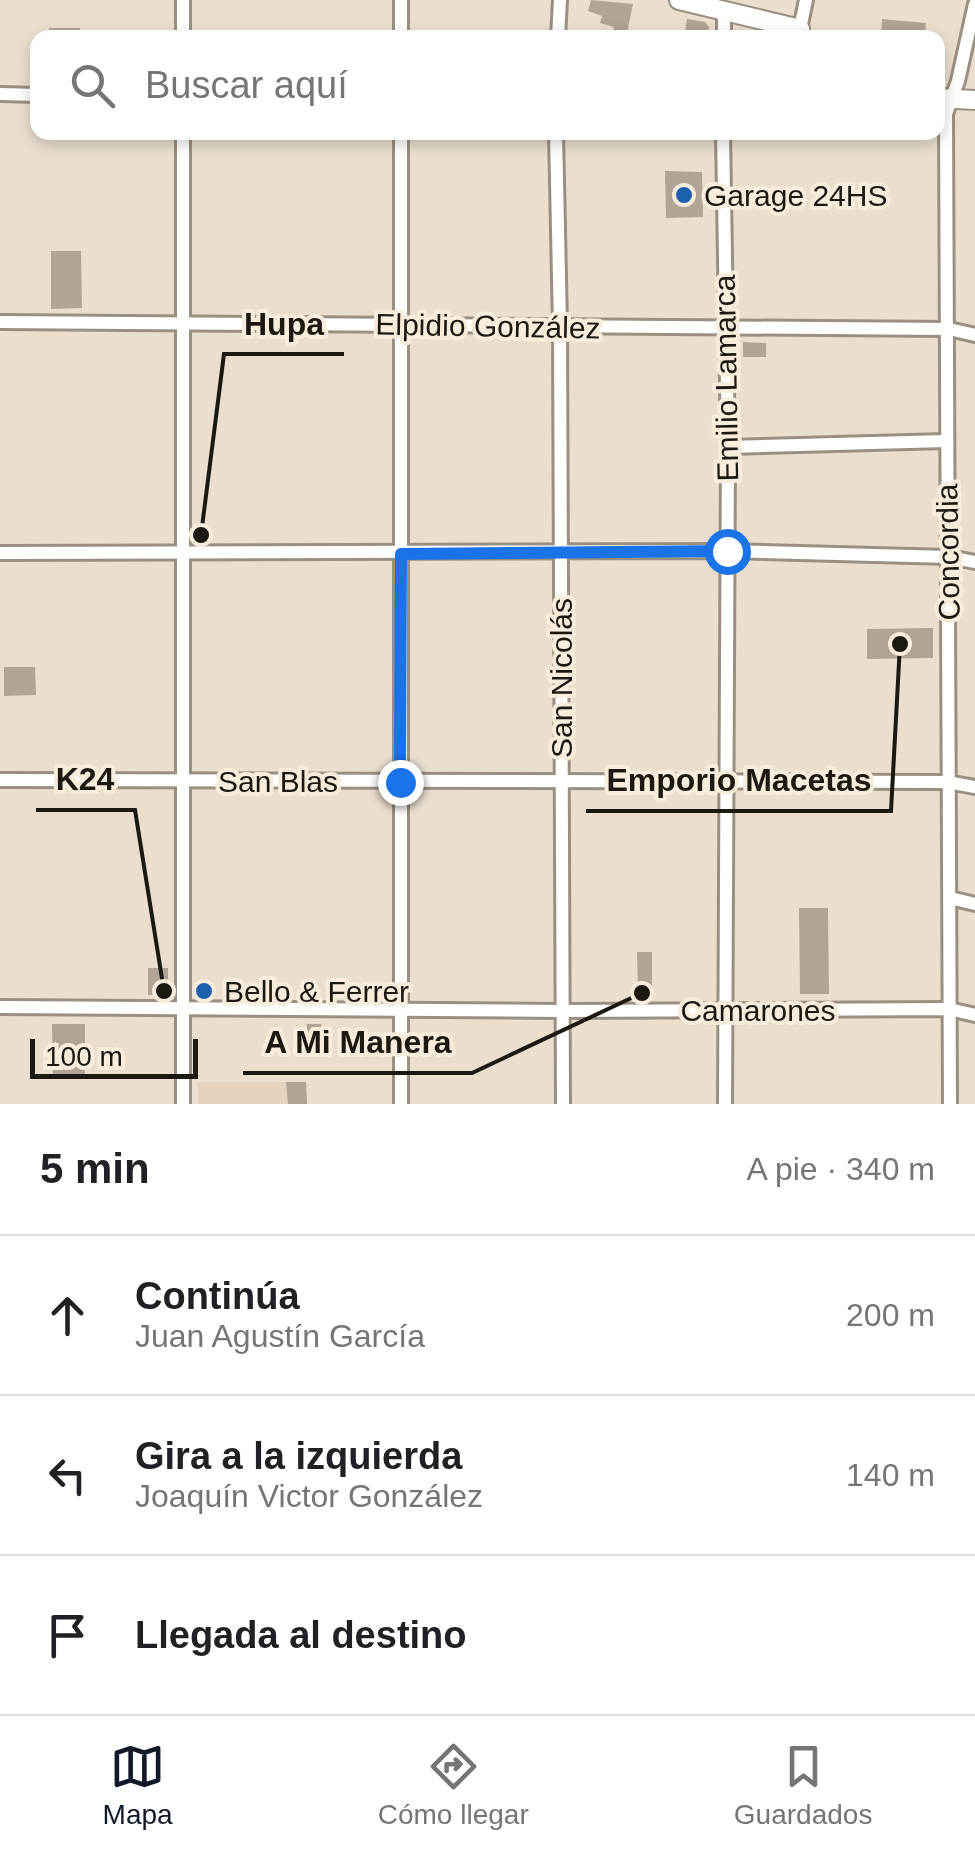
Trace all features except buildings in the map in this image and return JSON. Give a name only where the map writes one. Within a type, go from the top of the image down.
[{"type":"street","points":[[183,0],[183,30]]},
{"type":"street","points":[[401,0],[401,30]]},
{"type":"street","points":[[558,30],[560,0]]},
{"type":"street","points":[[679,0],[789,30]]},
{"type":"street","points":[[800,30],[806,0]]},
{"type":"street","name":"Concordia","points":[[950,1104],[945,98],[975,4]]},
{"type":"street","points":[[724,11],[724,30]]},
{"type":"street","points":[[0,94],[30,95]]},
{"type":"street","points":[[945,98],[975,100]]},
{"type":"street","points":[[183,140],[184,1104]]},
{"type":"street","points":[[400,1104],[401,140]]},
{"type":"street","name":"San Nicolás","points":[[556,140],[563,1104]]},
{"type":"street","name":"Emilio Lamarca","points":[[723,140],[728,447],[725,1104]]},
{"type":"street","name":"Elpidio González","points":[[0,322],[725,327],[949,330],[975,335]]},
{"type":"street","points":[[728,447],[946,440]]},
{"type":"street","points":[[0,553],[727,551],[949,557],[975,562]]},
{"type":"street","name":"San Blas","points":[[0,780],[726,780],[948,782],[975,787]]},
{"type":"street","points":[[950,898],[975,904]]},
{"type":"street","name":"Camarones","points":[[0,1007],[950,1009],[975,1015]]},
{"type":"shaded area","points":[[198,1082],[306,1082],[307,1104],[198,1104]]},
{"type":"place","name":"Garage 24HS","points":[[684,195]]},
{"type":"place","name":"Hupa","points":[[201,535]]},
{"type":"place","name":"Emporio Macetas","points":[[900,644]]},
{"type":"place","name":"K24","points":[[164,991]]},
{"type":"place","name":"Bello & Ferrer","points":[[204,991]]},
{"type":"place","name":"A Mi Manera","points":[[642,993]]},
{"type":"route","points":[[400,782],[401,554],[727,551]]}]
